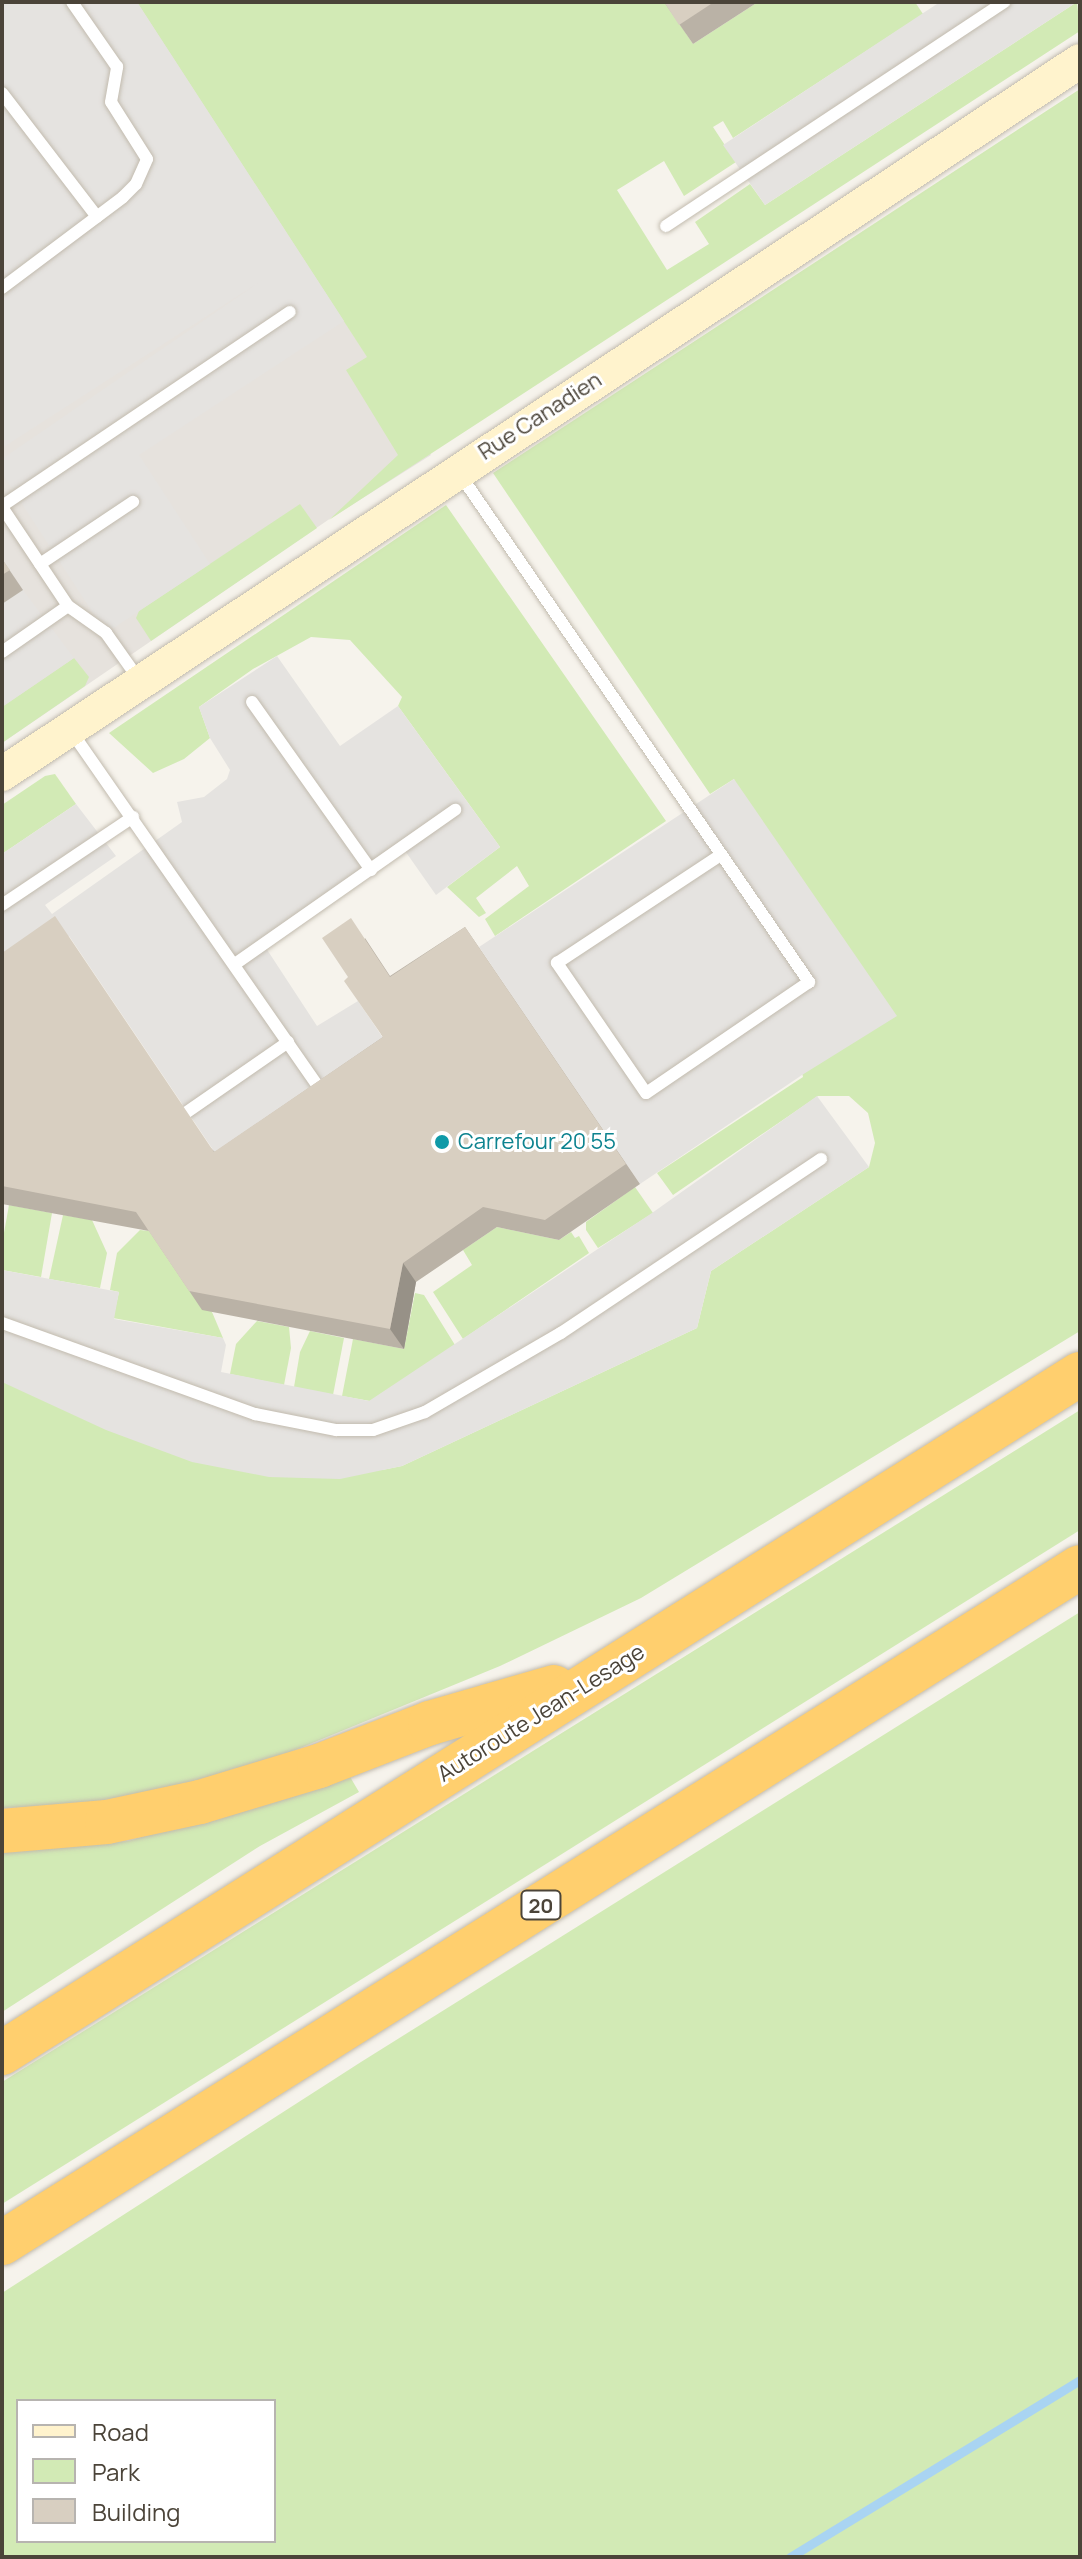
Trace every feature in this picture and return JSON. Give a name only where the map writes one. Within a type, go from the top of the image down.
[{"type":"highway","name":"Autoroute Jean-Lesage","points":[[2,2053],[1080,1374]]},
{"type":"highway","name":"20","points":[[2,2243],[1080,1567]]},
{"type":"highway","points":[[2,1831],[107,1822],[200,1802],[319,1766],[430,1723],[606,1672]]},
{"type":"street","name":"Rue Canadien","points":[[2,774],[457,470],[1080,61]]},
{"type":"lane","points":[[2,288],[136,184],[147,159],[145,151],[111,102],[117,67],[72,2]]},
{"type":"lane","points":[[666,226],[1005,2]]},
{"type":"lane","points":[[2,93],[97,217]]},
{"type":"lane","points":[[140,681],[106,633],[68,606],[2,506],[290,312]]},
{"type":"lane","points":[[457,470],[809,982],[646,1093],[557,963],[721,855]]},
{"type":"lane","points":[[40,564],[133,502]]},
{"type":"lane","points":[[2,652],[68,606]]},
{"type":"lane","points":[[252,702],[371,870]]},
{"type":"lane","points":[[69,728],[329,1103]]},
{"type":"lane","points":[[235,964],[455,810]]},
{"type":"lane","points":[[2,905],[133,817]]},
{"type":"lane","points":[[187,1112],[288,1042]]},
{"type":"lane","points":[[2,1323],[255,1414],[336,1430],[373,1430],[425,1412],[561,1333],[821,1159]]},
{"type":"shaded area","points":[[2,2],[240,2],[168,49],[431,455],[328,520],[2,743]]},
{"type":"shaded area","points":[[2,2],[137,2],[344,321],[139,455],[210,564],[106,633],[2,473],[2,459],[264,279],[2,448]]},
{"type":"shaded area","points":[[940,2],[1077,2],[765,205],[723,145]]},
{"type":"shaded area","points":[[23,590],[74,658],[2,707],[2,604]]},
{"type":"shaded area","points":[[277,656],[340,746],[398,706],[500,847],[436,895],[403,848],[264,945],[317,1026],[358,1001],[396,1057],[228,1172],[69,936],[2,982],[2,854],[76,804],[116,856],[45,905],[52,914],[182,822],[177,802],[204,797],[227,779],[230,770],[210,738],[199,707]]},
{"type":"shaded area","points":[[734,779],[897,1016],[802,1075],[640,1184],[479,947]]},
{"type":"shaded area","points":[[817,1096],[869,1167],[711,1271],[697,1328],[402,1466],[340,1479],[269,1477],[192,1462],[106,1430],[2,1382],[2,1270],[119,1292],[114,1319],[223,1338],[226,1345],[221,1372],[369,1401],[652,1213]]},
{"type":"green space","points":[[137,2],[665,2],[693,44],[758,2],[915,2],[923,14],[733,138],[723,121],[713,127],[736,162],[684,196],[664,161],[617,190],[667,270],[709,244],[695,222],[750,184],[765,205],[1077,2],[1080,31],[329,520],[398,455],[346,370],[367,357]]},
{"type":"green space","points":[[1080,89],[1080,1331],[641,1598],[500,1666],[266,1762],[168,1789],[76,1805],[2,1808],[2,1364],[382,1470],[402,1466],[697,1328],[711,1271],[869,1167],[875,1143],[868,1113],[849,1096],[818,1096],[673,1195],[657,1173],[803,1077],[734,779],[710,794],[493,473]]},
{"type":"green space","points":[[300,504],[317,528],[151,641],[136,618],[139,611]]},
{"type":"green space","points":[[446,505],[666,821],[495,936],[485,919],[529,886],[517,866],[476,898],[486,913],[479,917],[447,887],[500,847],[398,706],[402,697],[350,640],[311,637],[253,669],[199,707],[210,738],[184,759],[153,773],[109,733]]},
{"type":"green space","points":[[74,658],[89,677],[85,686],[2,743],[2,707]]},
{"type":"green space","points":[[55,774],[76,804],[2,854],[2,805],[45,776]]},
{"type":"green space","points":[[635,1187],[653,1213],[598,1248],[586,1230],[586,1222]]},
{"type":"green space","points":[[9,1205],[52,1213],[41,1277],[2,1270],[2,1244]]},
{"type":"green space","points":[[63,1215],[92,1220],[107,1253],[100,1288],[49,1279]]},
{"type":"green space","points":[[497,1227],[559,1240],[571,1232],[575,1238],[579,1236],[589,1253],[463,1339],[433,1292],[472,1265],[463,1250]]},
{"type":"green space","points":[[140,1230],[149,1231],[212,1312],[223,1338],[113,1318],[119,1292],[110,1290],[117,1253]]},
{"type":"green space","points":[[415,1293],[424,1295],[455,1345],[370,1401],[342,1396],[353,1339],[404,1349]]},
{"type":"green space","points":[[257,1321],[289,1327],[291,1348],[284,1385],[230,1374],[236,1344]]},
{"type":"green space","points":[[310,1331],[344,1338],[333,1395],[294,1387],[300,1352]]},
{"type":"green space","points":[[1080,1410],[1080,1530],[2,2204],[2,2082]]},
{"type":"green space","points":[[1080,1612],[1080,2557],[2,2557],[2,2293],[361,2062]]},
{"type":"green space","points":[[349,1775],[359,1792],[260,1846],[2,2012],[2,1850],[128,1841]]},
{"type":"building","points":[[664,2],[714,2],[679,25]]},
{"type":"building","points":[[2,559],[10,570],[2,575]]},
{"type":"building","name":"Carrefour 20 55","points":[[55,916],[214,1152],[383,1037],[344,981],[348,977],[322,938],[351,918],[390,977],[465,927],[626,1164],[545,1220],[483,1207],[403,1263],[390,1329],[189,1291],[136,1212],[2,1186],[2,953]]},
{"type":"waterway","points":[[790,2557],[1080,2380]]},
{"type":"place","name":"Carrefour 20 55","points":[[442,1142]]}]
